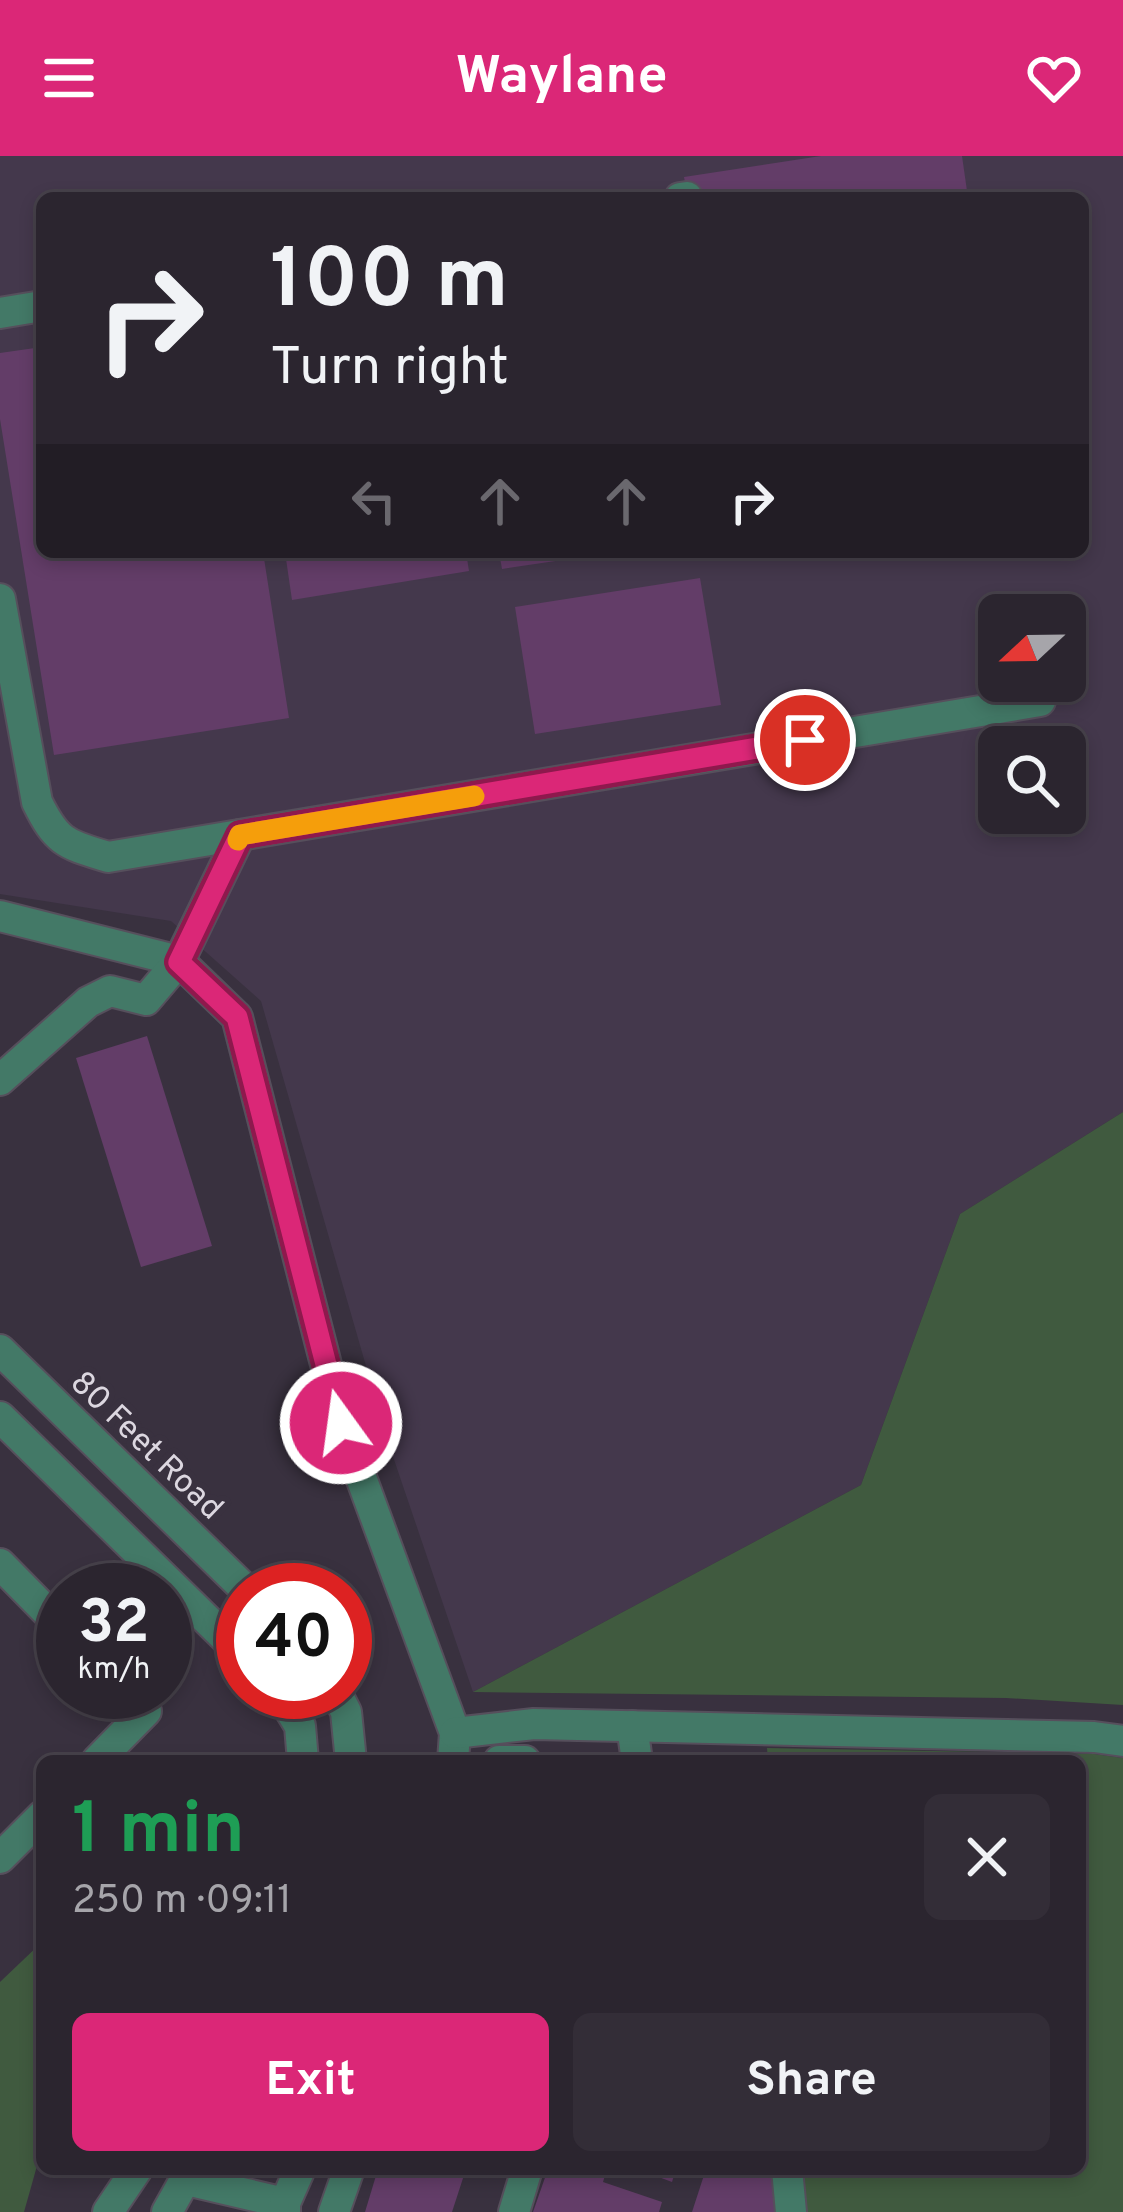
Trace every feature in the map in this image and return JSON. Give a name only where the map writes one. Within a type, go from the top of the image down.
[{"type":"street","points":[[0,313],[36,307]]},
{"type":"street","points":[[0,599],[37,802],[47,824],[66,844],[108,857],[1028,702]]},
{"type":"street","points":[[0,1080],[88,1001],[110,991],[146,1000],[179,962],[240,835]]},
{"type":"street","points":[[0,916],[179,962],[237,1017],[341,1423],[454,1747],[534,1724],[1123,1741]]},
{"type":"street","name":"80 Feet Road","points":[[0,1350],[218,1563]]},
{"type":"street","points":[[0,1417],[216,1628]]},
{"type":"street","points":[[0,1564],[36,1601]]},
{"type":"street","points":[[103,1755],[138,1719]]},
{"type":"street","points":[[295,1719],[302,1755]]},
{"type":"street","points":[[347,1719],[350,1755]]},
{"type":"street","points":[[632,1726],[636,1755]]},
{"type":"street","points":[[0,1858],[36,1822]]},
{"type":"street","points":[[108,2212],[133,2175]]},
{"type":"street","points":[[167,2212],[189,2175],[285,2207],[298,2175]]},
{"type":"street","points":[[334,2212],[347,2175]]},
{"type":"street","points":[[514,2212],[525,2175]]},
{"type":"street","points":[[788,2175],[791,2212]]},
{"type":"shaded area","points":[[0,156],[1123,156],[1123,1112],[960,1214],[861,1485],[473,1692],[387,1439],[261,1001],[171,921],[0,894]]},
{"type":"green space","points":[[1123,1112],[1123,1705],[1006,1698],[473,1692],[861,1485],[960,1214]]},
{"type":"green space","points":[[767,1748],[1094,1754],[1123,1758],[1123,2212],[803,2212],[800,2175],[1086,2175],[1086,1755],[768,1755]]},
{"type":"green space","points":[[36,1948],[36,2169],[24,2212],[0,2212],[0,1982]]},
{"type":"building","points":[[821,156],[962,156],[967,192],[687,192],[684,177]]},
{"type":"building","points":[[36,348],[36,558],[264,558],[289,718],[54,755],[0,419],[0,353]]},
{"type":"building","points":[[286,558],[467,558],[469,571],[292,600]]},
{"type":"building","points":[[500,558],[576,558],[502,569]]},
{"type":"building","points":[[700,578],[721,705],[535,734],[515,607]]},
{"type":"building","points":[[147,1036],[212,1246],[141,1267],[76,1058]]},
{"type":"building","points":[[376,2175],[464,2175],[452,2212],[365,2212]]},
{"type":"building","points":[[546,2175],[605,2175],[603,2182],[662,2202],[659,2212],[533,2212]]},
{"type":"building","points":[[704,2175],[786,2177],[777,2212],[692,2212]]},
{"type":"slow traffic","points":[[238,840],[240,835],[474,796]]},
{"type":"route","points":[[341,1423],[237,1017],[179,962],[240,835],[805,740]]}]
